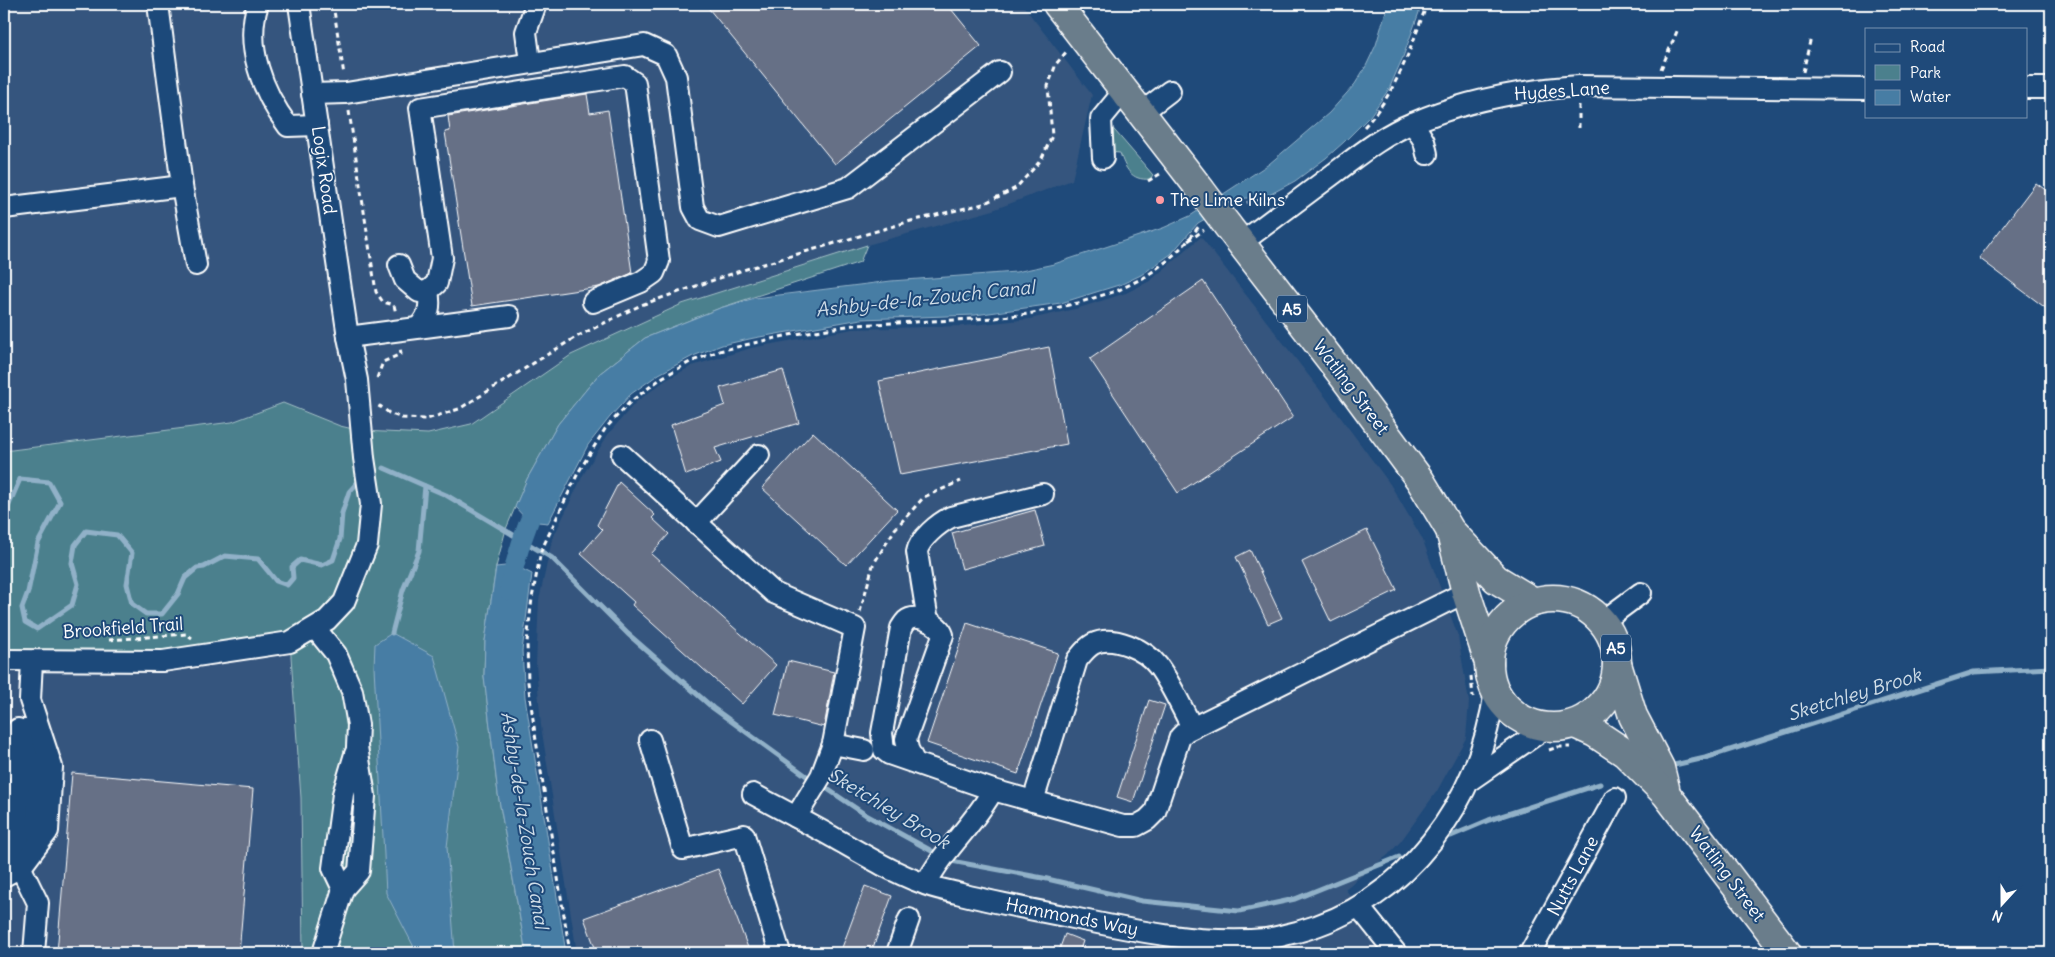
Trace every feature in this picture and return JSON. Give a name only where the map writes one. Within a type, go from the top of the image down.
[{"type":"highway","name":"A5","points":[[1057,4],[1200,189],[1221,226]]},
{"type":"highway","name":"Watling Street","points":[[1221,226],[1343,376],[1420,480],[1450,530],[1496,579],[1534,602]]},
{"type":"highway","name":"Watling Street","points":[[1450,530],[1466,592],[1492,678]]},
{"type":"highway","name":"A5","points":[[1552,599],[1571,602],[1588,610],[1602,622],[1611,634],[1616,649],[1617,664],[1614,683],[1606,700],[1592,714],[1575,724],[1547,727],[1526,721],[1508,708],[1492,678],[1492,644],[1501,626],[1515,612],[1534,602],[1552,599]]},
{"type":"highway","name":"Watling Street","points":[[1617,664],[1633,716],[1660,768],[1666,794]]},
{"type":"highway","name":"Watling Street","points":[[1575,724],[1625,753],[1666,794],[1787,953]]},
{"type":"street","points":[[158,4],[182,186],[196,265]]},
{"type":"street","points":[[258,4],[253,20],[254,43],[265,89],[274,108],[288,126],[317,125]]},
{"type":"street","name":"Logix Road","points":[[4,660],[163,661],[290,642],[328,620],[344,602],[367,545],[371,504],[364,458],[357,380],[348,337],[299,4]]},
{"type":"street","points":[[530,62],[526,32],[536,4]]},
{"type":"street","points":[[312,94],[346,93],[644,45],[666,55],[676,77],[693,207],[700,220],[718,227],[848,188],[1000,72]]},
{"type":"street","points":[[399,266],[405,280],[419,292],[428,291],[437,282],[442,258],[420,108],[625,76],[634,83],[659,261],[654,273],[641,282],[593,302]]},
{"type":"street","name":"Hydes Lane","points":[[1221,226],[1369,148],[1412,123],[1476,101],[1537,89],[1579,86],[1865,89]]},
{"type":"street","points":[[2028,88],[2051,88]]},
{"type":"street","points":[[1103,158],[1101,119],[1124,90]]},
{"type":"street","points":[[1142,113],[1170,91]]},
{"type":"street","points":[[1412,123],[1424,141],[1427,154]]},
{"type":"street","points":[[4,208],[182,186]]},
{"type":"street","points":[[419,327],[428,315],[431,303],[428,291]]},
{"type":"street","points":[[348,337],[508,316]]},
{"type":"street","points":[[622,455],[774,594],[855,628],[833,744],[821,776],[800,811]]},
{"type":"street","points":[[696,523],[759,455]]},
{"type":"street","points":[[928,621],[917,552],[922,541],[938,525],[951,518],[1043,494]]},
{"type":"street","points":[[915,763],[908,749],[906,739],[943,635],[941,630],[928,621],[912,618],[906,621],[901,628],[882,734],[884,750],[888,754],[992,790],[1116,824],[1136,826],[1147,820],[1155,812],[1180,737],[1192,727],[1466,592]]},
{"type":"street","points":[[1602,622],[1641,593]]},
{"type":"street","points":[[315,628],[336,654],[352,692],[358,725],[357,747],[343,794],[336,837],[333,868],[342,889],[323,953]]},
{"type":"street","points":[[1033,801],[1077,660],[1084,650],[1095,643],[1109,641],[1123,644],[1142,652],[1158,665],[1192,727]]},
{"type":"street","points":[[12,872],[32,830],[36,765],[30,700],[32,661]]},
{"type":"street","name":"Hammonds Way","points":[[753,794],[800,811],[870,859],[929,877],[975,897],[1091,922],[1214,941],[1268,939],[1321,926],[1359,907],[1389,886],[1412,866],[1438,834],[1469,781],[1486,736],[1492,678]]},
{"type":"street","points":[[4,769],[4,762],[30,700]]},
{"type":"street","name":"Hammonds Way","points":[[1469,781],[1547,727]]},
{"type":"street","points":[[650,740],[683,849],[744,835],[780,953]]},
{"type":"street","points":[[833,744],[864,750]]},
{"type":"street","points":[[929,877],[950,848],[983,809],[992,790]]},
{"type":"street","name":"Nutts Lane","points":[[1530,953],[1615,798]]},
{"type":"street","points":[[4,835],[12,872],[38,903],[34,953]]},
{"type":"street","points":[[1359,907],[1396,953]]},
{"type":"street","points":[[897,953],[909,919]]},
{"type":"path","points":[[333,4],[376,292],[383,302],[394,305],[401,354],[383,362],[377,378]]},
{"type":"path","points":[[1358,133],[1379,110],[1396,82],[1427,4]]},
{"type":"path","points":[[1658,86],[1660,69],[1678,29]]},
{"type":"path","points":[[1802,87],[1804,68],[1812,37]]},
{"type":"path","points":[[378,400],[380,406],[389,413],[402,418],[427,419],[459,409],[576,337],[641,305],[752,268],[911,222],[983,204],[1016,188],[1041,160],[1052,136],[1048,86],[1056,64],[1068,50]]},
{"type":"path","points":[[1579,86],[1579,128]]},
{"type":"path","points":[[1148,181],[1163,172]]},
{"type":"path","points":[[570,953],[534,726],[528,682],[527,642],[532,598],[541,551],[578,473],[605,429],[630,402],[663,376],[690,362],[719,351],[790,335],[854,325],[994,318],[1028,314],[1120,290],[1145,277],[1186,243],[1221,226],[1241,202],[1262,201],[1274,198]]},
{"type":"path","points":[[1186,243],[1221,226]]},
{"type":"path","points":[[375,414],[380,406]]},
{"type":"path","points":[[855,628],[873,565],[895,528],[924,497],[961,481]]},
{"type":"path","name":"Brookfield Trail","points":[[105,641],[186,634],[200,642]]},
{"type":"shaded area","points":[[4,4],[1022,4],[1092,95],[1072,180],[990,211],[867,245],[682,304],[571,355],[471,424],[428,434],[362,431],[340,426],[283,403],[232,422],[4,451]]},
{"type":"shaded area","points":[[1201,237],[1327,399],[1390,484],[1422,538],[1458,636],[1469,702],[1466,738],[1437,791],[1401,841],[1388,855],[1345,889],[1396,953],[577,953],[541,726],[536,664],[539,600],[552,540],[583,475],[609,433],[636,402],[666,380],[692,366],[751,348],[853,329],[963,326],[1030,319],[1079,308],[1126,293],[1150,281]]},
{"type":"shaded area","points":[[290,642],[301,798],[303,953],[4,953],[4,660]]},
{"type":"green space","points":[[1109,124],[1153,175],[1150,179],[1133,176],[1124,164],[1120,153],[1108,152]]},
{"type":"green space","points":[[867,245],[860,262],[720,308],[645,338],[599,374],[558,424],[527,479],[506,529],[496,567],[485,641],[484,676],[498,794],[526,953],[303,953],[301,798],[290,642],[163,661],[4,660],[4,451],[232,422],[283,403],[340,426],[362,431],[428,434],[471,424],[571,355],[682,304]]},
{"type":"water","points":[[1388,4],[1422,4],[1389,89],[1370,116],[1326,158],[1295,181],[1269,195],[1240,199],[1198,223],[1171,254],[1141,275],[1122,284],[1061,303],[975,315],[861,319],[722,345],[693,356],[659,374],[631,394],[588,445],[548,523],[528,521],[515,507],[527,479],[558,424],[599,374],[645,338],[720,308],[755,298],[891,281],[1016,272],[1054,264],[1163,228],[1190,216],[1269,164],[1329,113],[1355,84],[1366,66],[1376,45]]},
{"type":"water","points":[[514,565],[532,574],[522,651],[525,697],[566,953],[526,953],[498,794],[484,676],[485,641],[496,567]]},
{"type":"water","points":[[392,633],[434,656],[459,747],[447,847],[455,953],[417,953],[386,893],[374,667],[375,644]]},
{"type":"building","points":[[705,4],[947,4],[981,46],[835,164]]},
{"type":"building","points":[[587,94],[590,113],[608,110],[632,273],[599,287],[472,306],[445,132],[450,131],[448,116]]},
{"type":"building","points":[[2036,183],[2051,194],[2051,312],[1979,258]]},
{"type":"building","points":[[1203,281],[1293,417],[1178,493],[1090,359]]},
{"type":"building","points":[[1049,347],[1067,444],[900,475],[879,381]]},
{"type":"building","points":[[783,370],[799,423],[715,448],[721,462],[686,475],[671,425],[725,405],[720,388]]},
{"type":"building","points":[[813,432],[897,510],[846,565],[762,488]]},
{"type":"building","points":[[619,482],[655,515],[652,518],[669,534],[651,554],[776,665],[742,704],[632,605],[634,602],[581,554],[602,530],[597,525]]},
{"type":"building","points":[[1035,510],[1045,546],[962,569],[952,533]]},
{"type":"building","points":[[1367,530],[1397,590],[1331,622],[1302,562]]},
{"type":"building","points":[[1250,550],[1282,618],[1268,624],[1236,557]]},
{"type":"building","points":[[967,623],[1058,653],[1018,774],[927,743]]},
{"type":"building","points":[[788,661],[834,672],[824,727],[775,715]]},
{"type":"building","points":[[1149,700],[1165,705],[1133,802],[1117,797]]},
{"type":"building","points":[[72,773],[253,789],[239,953],[57,953]]},
{"type":"building","points":[[718,869],[750,953],[597,953],[584,918]]},
{"type":"building","points":[[865,886],[892,896],[871,953],[840,953]]},
{"type":"building","points":[[1065,934],[1083,941],[1079,953],[1058,953]]},
{"type":"waterway","name":"Sketchley Brook","points":[[384,468],[446,495],[552,558],[628,634],[713,708],[812,780]]},
{"type":"waterway","points":[[4,521],[5,514],[20,479],[49,482],[60,502],[38,543],[28,592],[22,608],[25,622],[37,629],[72,605],[78,584],[72,563],[75,545],[86,531],[117,535],[132,553],[127,584],[132,604],[146,614],[162,614],[178,594],[185,578],[197,568],[204,567],[225,556],[258,559],[276,581],[287,585],[293,578],[292,567],[300,560],[322,565],[333,560],[340,539],[342,513],[349,492],[357,483]]},
{"type":"waterway","points":[[392,633],[403,590],[419,551],[425,486]]},
{"type":"waterway","name":"Ashby-de-la-Zouch Canal","points":[[509,591],[521,543],[539,498]]},
{"type":"waterway","name":"Sketchley Brook","points":[[1670,766],[1705,758],[1974,672],[2051,668]]},
{"type":"waterway","name":"Sketchley Brook","points":[[820,784],[866,815],[939,855]]},
{"type":"waterway","name":"Sketchley Brook","points":[[1451,836],[1489,820],[1600,784]]},
{"type":"waterway","name":"Sketchley Brook","points":[[946,860],[1043,878],[1142,901],[1239,911],[1295,899],[1399,857]]},
{"type":"place","name":"The Lime Kilns","points":[[1160,200]]}]
